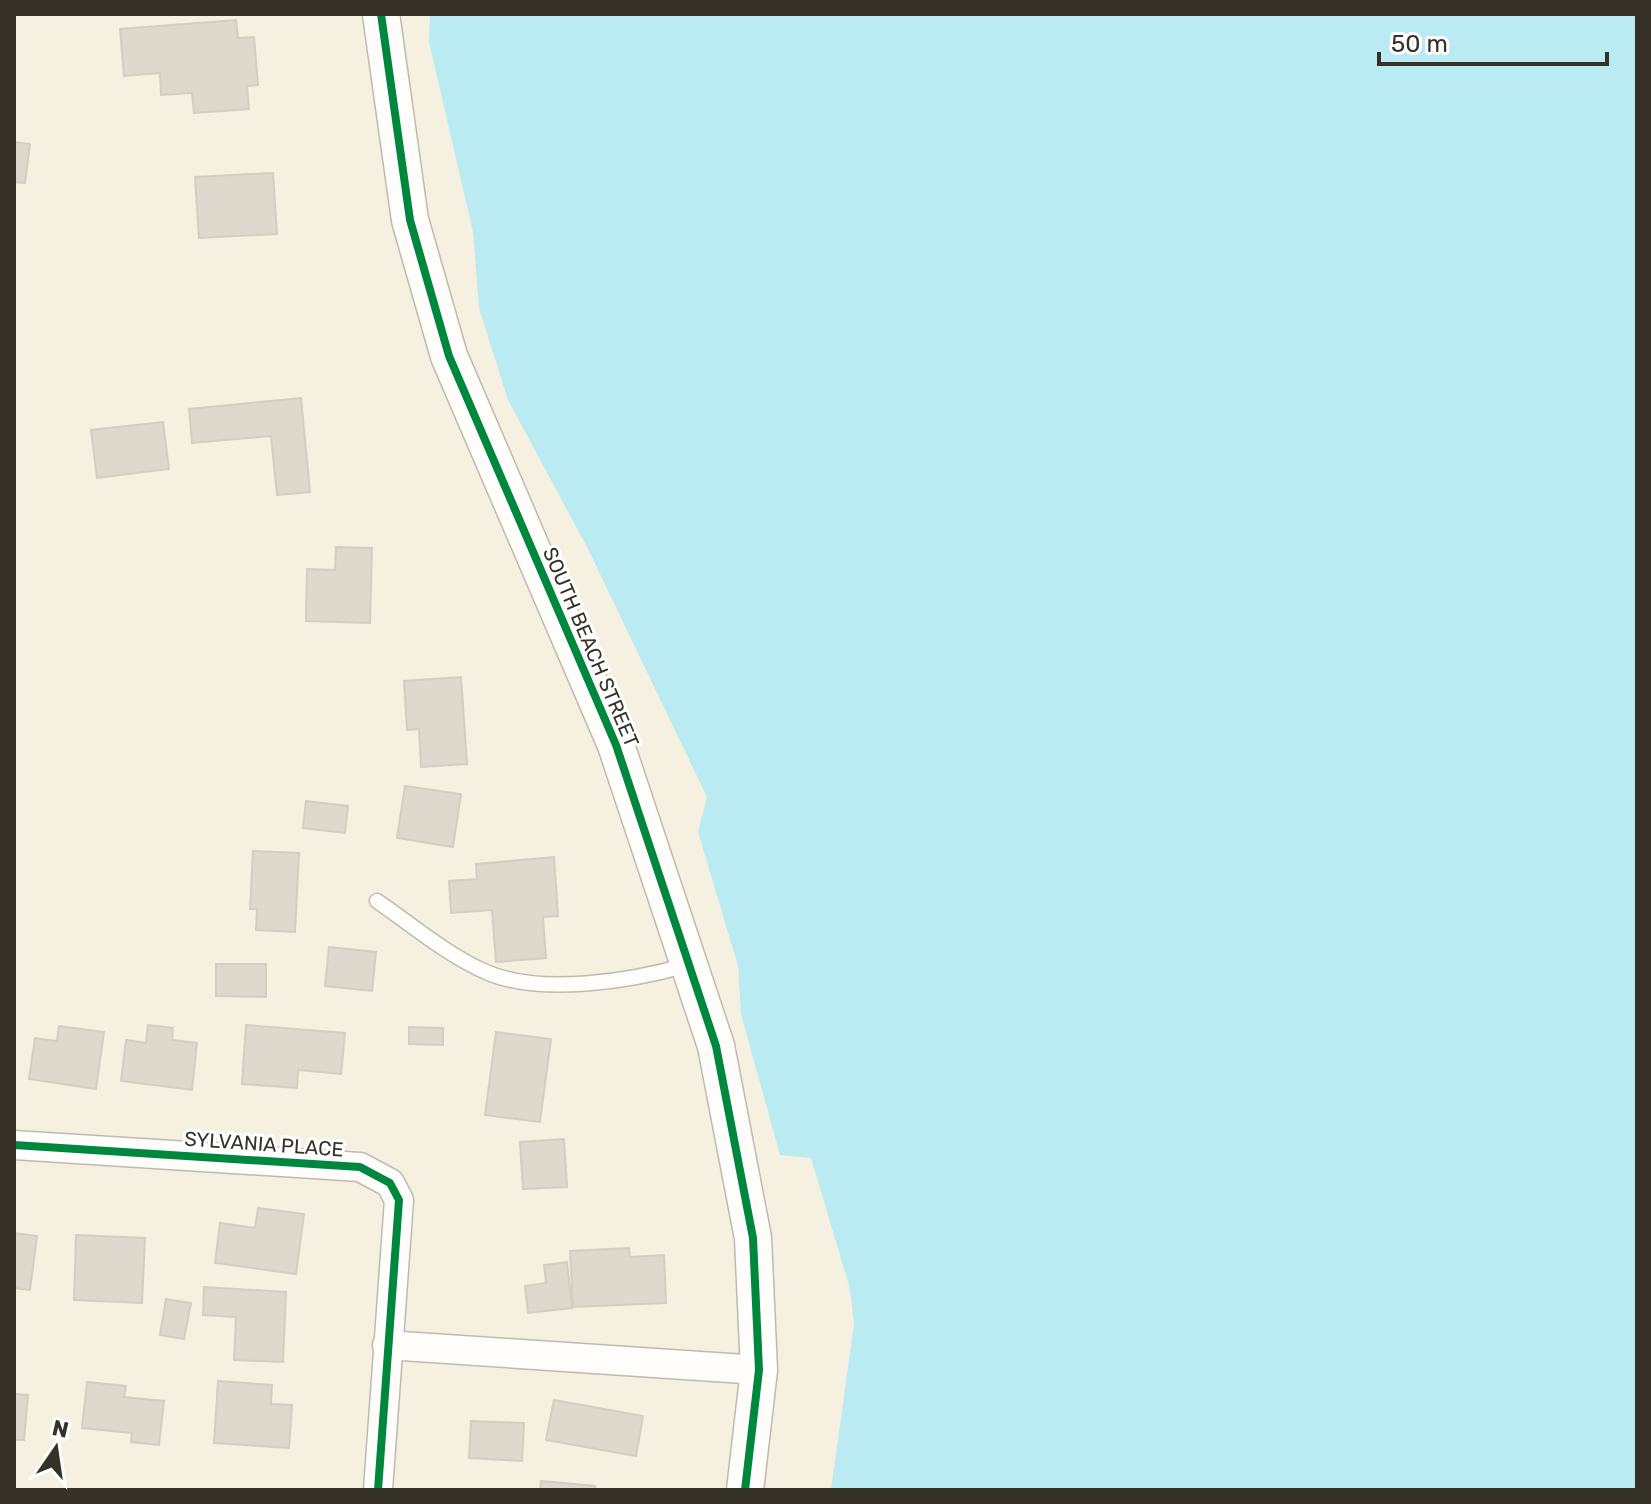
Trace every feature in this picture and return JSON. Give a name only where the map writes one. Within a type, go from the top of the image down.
[{"type":"street","name":"SOUTH BEACH STREET","points":[[381,14],[410,220],[449,356],[616,745],[716,1046],[753,1238],[759,1370],[745,1490]]},
{"type":"street","name":"SYLVANIA PLACE","points":[[14,1145],[360,1167],[390,1183],[399,1200],[378,1490]]},
{"type":"street","points":[[387,1345],[759,1370]]},
{"type":"lane","points":[[377,901],[486,972],[527,985],[649,976],[689,965]]},
{"type":"water","points":[[430,14],[1637,14],[1637,1490],[831,1490],[854,1324],[850,1289],[811,1158],[780,1155],[741,1014],[738,966],[698,832],[707,797],[588,549],[508,400],[479,308],[473,232],[429,42]]},
{"type":"building","points":[[236,20],[238,38],[254,37],[258,85],[247,86],[249,109],[194,113],[192,93],[161,95],[160,73],[124,76],[120,29]]},
{"type":"building","points":[[14,142],[30,144],[25,183],[14,182]]},
{"type":"building","points":[[273,173],[277,234],[199,238],[195,177]]},
{"type":"building","points":[[301,398],[310,492],[277,495],[271,436],[192,443],[189,409]]},
{"type":"building","points":[[163,422],[169,469],[97,478],[91,430]]},
{"type":"building","points":[[336,547],[372,548],[370,623],[306,621],[307,569],[335,570]]},
{"type":"building","points":[[461,677],[467,764],[421,767],[419,729],[407,730],[404,681]]},
{"type":"building","points":[[405,786],[461,794],[453,847],[397,838]]},
{"type":"building","points":[[306,801],[348,806],[345,833],[303,828]]},
{"type":"building","points":[[253,851],[299,853],[295,932],[256,930],[257,909],[250,909]]},
{"type":"building","points":[[554,857],[558,916],[543,917],[546,958],[496,962],[492,910],[451,913],[449,881],[477,879],[476,864]]},
{"type":"building","points":[[329,947],[376,952],[372,991],[325,986]]},
{"type":"building","points":[[216,964],[266,964],[266,997],[216,996]]},
{"type":"building","points":[[148,1025],[173,1028],[172,1040],[197,1043],[192,1090],[121,1081],[126,1040],[146,1043]]},
{"type":"building","points":[[246,1025],[345,1033],[341,1074],[298,1070],[297,1088],[242,1084]]},
{"type":"building","points":[[59,1026],[104,1032],[96,1089],[29,1079],[35,1038],[57,1041]]},
{"type":"building","points":[[409,1027],[443,1028],[443,1045],[409,1044]]},
{"type":"building","points":[[496,1032],[551,1039],[540,1122],[485,1115]]},
{"type":"building","points":[[564,1139],[567,1187],[523,1189],[520,1142]]},
{"type":"building","points":[[258,1208],[304,1214],[296,1274],[215,1263],[220,1223],[255,1228]]},
{"type":"building","points":[[14,1233],[37,1236],[30,1290],[14,1288]]},
{"type":"building","points":[[76,1235],[145,1238],[142,1303],[74,1300]]},
{"type":"building","points":[[629,1248],[630,1257],[664,1255],[666,1303],[573,1307],[570,1251]]},
{"type":"building","points":[[567,1262],[572,1308],[528,1313],[525,1286],[546,1283],[544,1265]]},
{"type":"building","points":[[204,1287],[286,1292],[283,1362],[234,1360],[236,1317],[203,1315]]},
{"type":"building","points":[[166,1299],[191,1303],[184,1339],[160,1335]]},
{"type":"building","points":[[218,1381],[272,1385],[271,1404],[292,1405],[289,1448],[214,1443]]},
{"type":"building","points":[[87,1382],[126,1386],[124,1397],[164,1401],[159,1445],[131,1442],[132,1433],[82,1428]]},
{"type":"building","points":[[14,1394],[28,1395],[24,1440],[14,1440]]},
{"type":"building","points":[[554,1400],[643,1416],[636,1456],[546,1440]]},
{"type":"building","points":[[471,1421],[524,1423],[522,1461],[469,1458]]},
{"type":"building","points":[[541,1481],[595,1486],[595,1490],[540,1490]]},
{"type":"cycle path","points":[[381,14],[410,220],[449,356],[616,745],[716,1046],[753,1238],[759,1370],[745,1490]]},
{"type":"cycle path","points":[[14,1145],[360,1167],[390,1183],[399,1200],[378,1490]]}]
